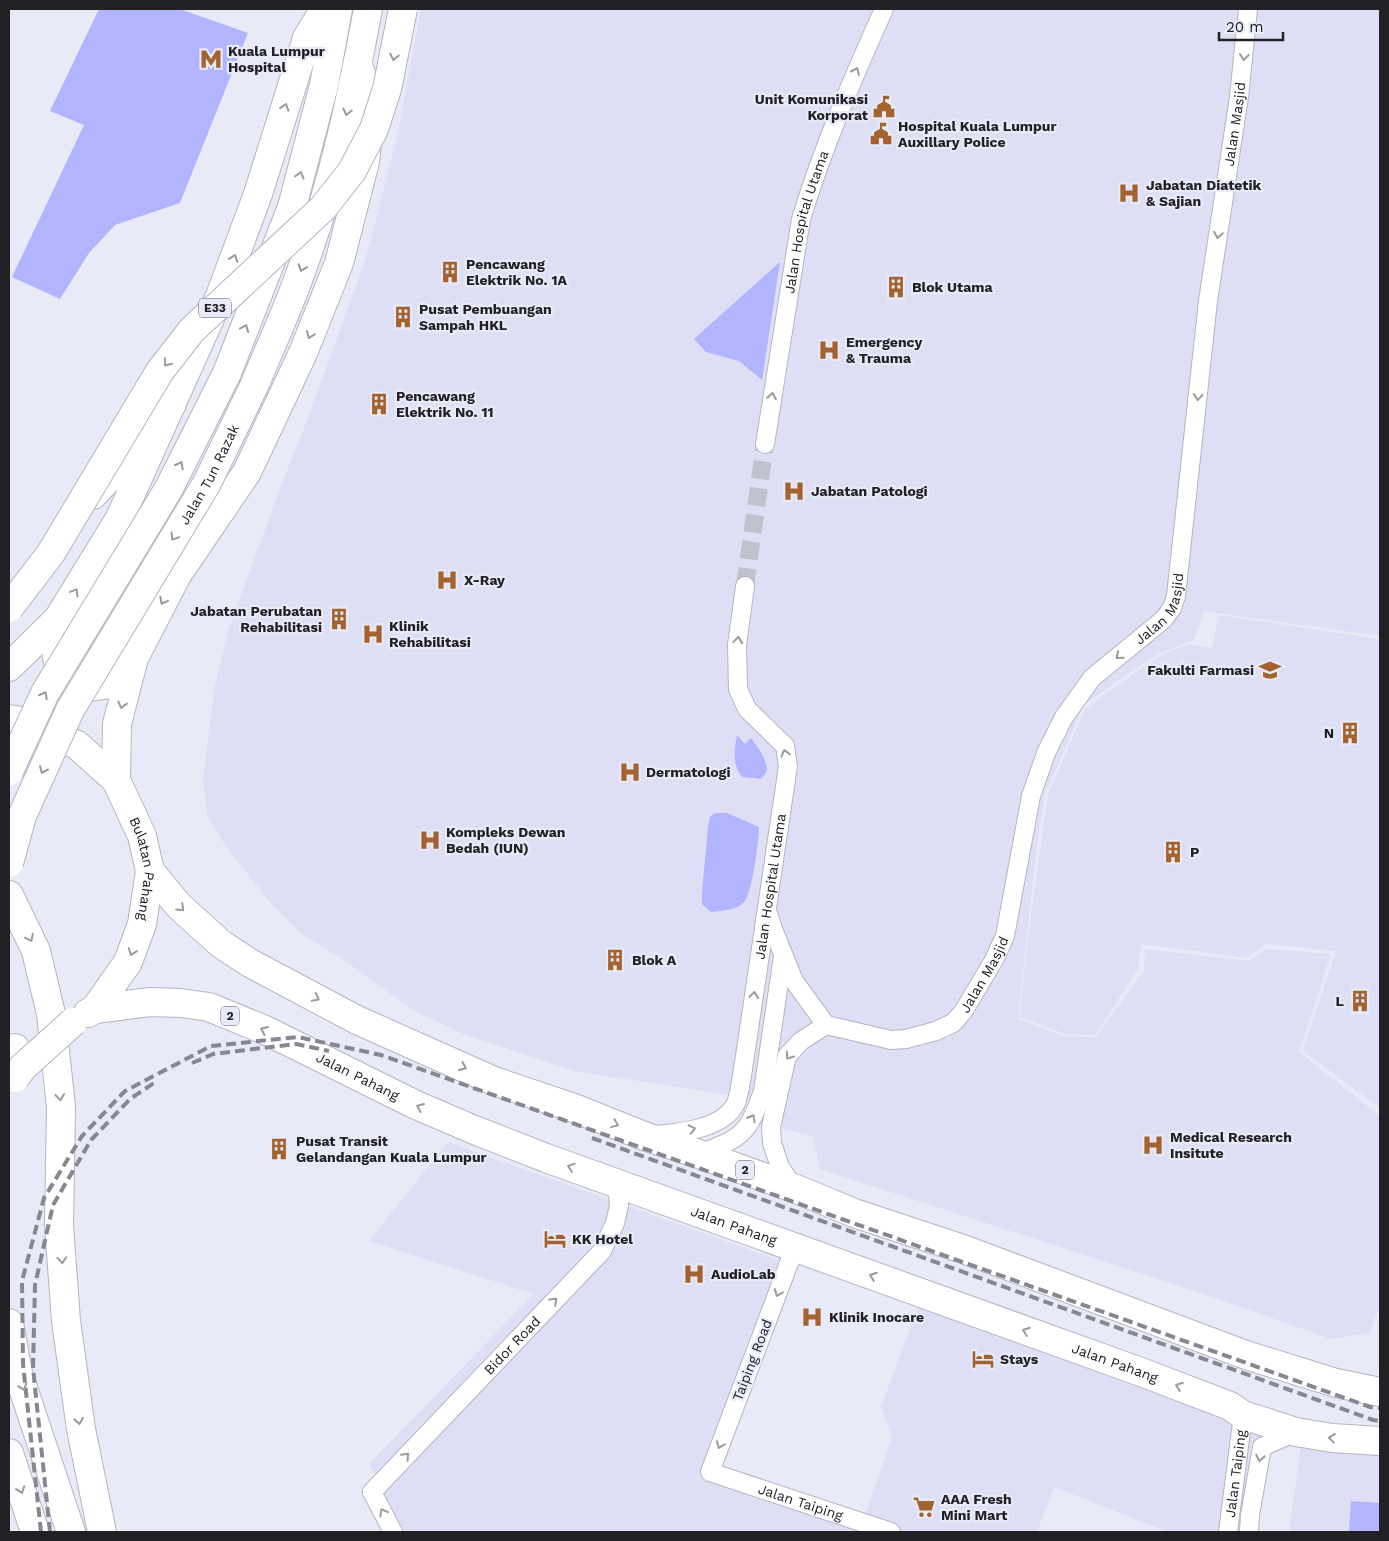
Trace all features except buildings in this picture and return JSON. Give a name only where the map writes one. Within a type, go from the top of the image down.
[{"type":"main road","points":[[9,668],[58,619],[120,518],[220,296],[258,194],[307,38],[325,9]]},
{"type":"main road","name":"Jalan Tun Razak","points":[[9,771],[45,693],[168,490],[227,372],[292,208],[324,85],[338,9]]},
{"type":"main road","name":"Jalan Tun Razak","points":[[9,862],[22,816],[70,710],[207,483],[254,386],[283,318],[305,262],[338,152],[358,64],[368,9]]},
{"type":"main road","name":"E33","points":[[9,608],[51,553],[160,372],[192,330],[323,208],[352,171],[374,129],[387,89],[403,9]]},
{"type":"main road","name":"Jalan Tun Razak","points":[[116,780],[117,724],[134,658],[177,575],[247,472],[303,353],[339,263],[364,162],[371,107],[358,64]]},
{"type":"main road","points":[[9,589],[131,454],[172,404]]},
{"type":"main road","points":[[58,619],[56,648],[58,662],[65,677],[71,681],[82,685],[105,685],[116,681],[134,658]]},
{"type":"main road","name":"Bulatan Pahang","points":[[9,719],[16,720],[77,745],[116,780],[142,836],[150,871],[142,924],[128,962],[84,1016],[23,1067],[12,1082]]},
{"type":"main road","name":"2","points":[[150,871],[179,906],[221,944],[250,963],[357,1020],[494,1080],[574,1108],[644,1136],[794,1188],[854,1213],[963,1249],[1246,1355],[1336,1383],[1380,1392]]},
{"type":"main road","points":[[9,895],[36,951],[51,1014],[61,1108],[60,1225],[66,1321],[81,1429],[102,1532]]},
{"type":"main road","name":"Jalan Pahang","points":[[84,1016],[150,1002],[181,1003],[209,1007],[264,1030],[416,1105],[555,1161],[1141,1372],[1230,1406],[1243,1415],[1296,1432],[1332,1438],[1380,1441]]},
{"type":"main road","name":"2","points":[[12,1049],[84,1016]]},
{"type":"main road","points":[[9,1323],[18,1373],[71,1532]]},
{"type":"main road","points":[[9,1453],[35,1530]]},
{"type":"street","name":"Jalan Hospital Utama","points":[[765,444],[801,219],[849,87],[884,9]]},
{"type":"street","name":"Jalan Masjid","points":[[826,1025],[891,1040],[906,1039],[936,1031],[954,1023],[964,1012],[994,960],[1004,936],[1031,796],[1046,753],[1064,717],[1092,678],[1164,619],[1172,608],[1176,596],[1208,301],[1239,97],[1248,9]]},
{"type":"street","name":"Jalan Hospital Utama","points":[[644,1136],[672,1134],[709,1125],[725,1116],[736,1103],[788,766],[785,746],[746,709],[738,688],[737,645],[745,586]]},
{"type":"street","points":[[767,910],[794,981],[826,1025],[801,1041],[787,1056],[771,1126],[772,1143],[780,1167],[794,1188]]},
{"type":"street","points":[[699,1154],[726,1144],[738,1137],[745,1130],[756,1112],[763,1091],[783,954]]},
{"type":"street","name":"Bidor Road","points":[[393,1532],[372,1492],[602,1250],[615,1223],[620,1206],[617,1182]]},
{"type":"street","name":"Taiping Road","points":[[710,1472],[795,1247]]},
{"type":"street","name":"Jalan Taiping","points":[[1228,1532],[1243,1415]]},
{"type":"street","name":"Jalan Taiping","points":[[1248,1532],[1262,1447],[1296,1432]]},
{"type":"street","name":"Jalan Taiping","points":[[710,1472],[891,1532]]},
{"type":"shaded area","points":[[99,9],[180,9],[248,33],[180,203],[115,225],[89,253],[60,299],[12,277],[84,125],[50,111]]},
{"type":"shaded area","points":[[421,9],[1380,9],[1380,636],[1204,611],[1194,640],[1165,651],[1140,665],[1084,705],[1045,794],[1037,843],[1018,1019],[1063,1036],[1096,1037],[1144,971],[1145,949],[1249,961],[1266,949],[1331,954],[1299,1052],[1380,1116],[1380,1307],[1370,1333],[1331,1339],[1201,1293],[820,1169],[813,1136],[781,1128],[784,1104],[575,1071],[461,1033],[413,1010],[344,960],[302,934],[269,901],[225,845],[207,815],[203,780],[214,689],[229,628],[366,258],[397,137]]},
{"type":"shaded area","points":[[780,262],[762,380],[739,361],[706,352],[694,339]]},
{"type":"shaded area","points":[[1219,615],[1380,639],[1380,1108],[1303,1051],[1336,951],[1265,944],[1247,958],[1141,944],[1138,969],[1095,1035],[1066,1034],[1019,1017],[1029,928],[1048,794],[1085,709],[1165,653],[1189,644],[1212,648]]},
{"type":"shaded area","points":[[737,735],[745,744],[751,738],[762,753],[767,771],[761,779],[742,777],[739,772],[735,757]]},
{"type":"shaded area","points":[[714,813],[727,813],[759,827],[753,877],[748,896],[742,904],[734,908],[711,912],[702,904],[702,894],[708,826],[710,817]]},
{"type":"shaded area","points":[[448,1142],[798,1267],[722,1470],[865,1516],[892,1438],[881,1407],[922,1297],[1266,1427],[1252,1532],[1168,1532],[1054,1487],[1037,1532],[404,1532],[369,1464],[534,1294],[369,1241]]},
{"type":"shaded area","points":[[1302,1438],[1380,1444],[1380,1532],[1289,1532]]},
{"type":"shaded area","points":[[1351,1501],[1380,1503],[1380,1532],[1349,1532]]},
{"type":"tunnel","points":[[745,586],[765,444]]},
{"type":"railway","points":[[41,1532],[23,1364],[22,1281],[44,1198],[82,1136],[125,1091],[211,1046],[298,1037],[381,1055],[1370,1407],[1380,1408]]},
{"type":"railway","points":[[192,1063],[213,1054],[296,1044],[329,1051]]},
{"type":"railway","points":[[50,1532],[33,1368],[35,1285],[53,1205],[91,1140],[130,1099],[157,1081]]},
{"type":"railway","points":[[592,1138],[1380,1421]]},
{"type":"place","name":"Kuala Lumpur Hospital","points":[[211,59]]},
{"type":"place","name":"Unit Komunikasi Korporat","points":[[884,107]]},
{"type":"place","name":"Hospital Kuala Lumpur Auxillary Police","points":[[881,134]]},
{"type":"place","name":"Jabatan Diatetik & Sajian","points":[[1129,193]]},
{"type":"place","name":"Pencawang Elektrik No. 1A","points":[[450,272]]},
{"type":"place","name":"Blok Utama","points":[[896,287]]},
{"type":"place","name":"Pusat Pembuangan Sampah HKL","points":[[403,317]]},
{"type":"place","name":"Emergency & Trauma","points":[[829,350]]},
{"type":"place","name":"Pencawang Elektrik No. 11","points":[[379,404]]},
{"type":"place","name":"Jabatan Patologi","points":[[794,491]]},
{"type":"place","name":"X-Ray","points":[[447,580]]},
{"type":"place","name":"Jabatan Perubatan Rehabilitasi","points":[[339,619]]},
{"type":"place","name":"Klinik Rehabilitasi","points":[[373,634]]},
{"type":"place","name":"Fakulti Farmasi","points":[[1270,670]]},
{"type":"place","name":"N","points":[[1350,733]]},
{"type":"place","name":"Dermatologi","points":[[630,772]]},
{"type":"place","name":"Kompleks Dewan Bedah (IUN)","points":[[430,840]]},
{"type":"place","name":"P","points":[[1173,852]]},
{"type":"place","name":"Blok A","points":[[615,960]]},
{"type":"place","name":"L","points":[[1360,1001]]},
{"type":"place","name":"Medical Research Insitute","points":[[1153,1145]]},
{"type":"place","name":"Pusat Transit Gelandangan Kuala Lumpur","points":[[279,1149]]},
{"type":"place","name":"KK Hotel","points":[[555,1239]]},
{"type":"place","name":"AudioLab","points":[[694,1274]]},
{"type":"place","name":"Klinik Inocare","points":[[812,1317]]},
{"type":"place","name":"Stays","points":[[983,1359]]},
{"type":"place","name":"AAA Fresh Mini Mart","points":[[924,1507]]}]
